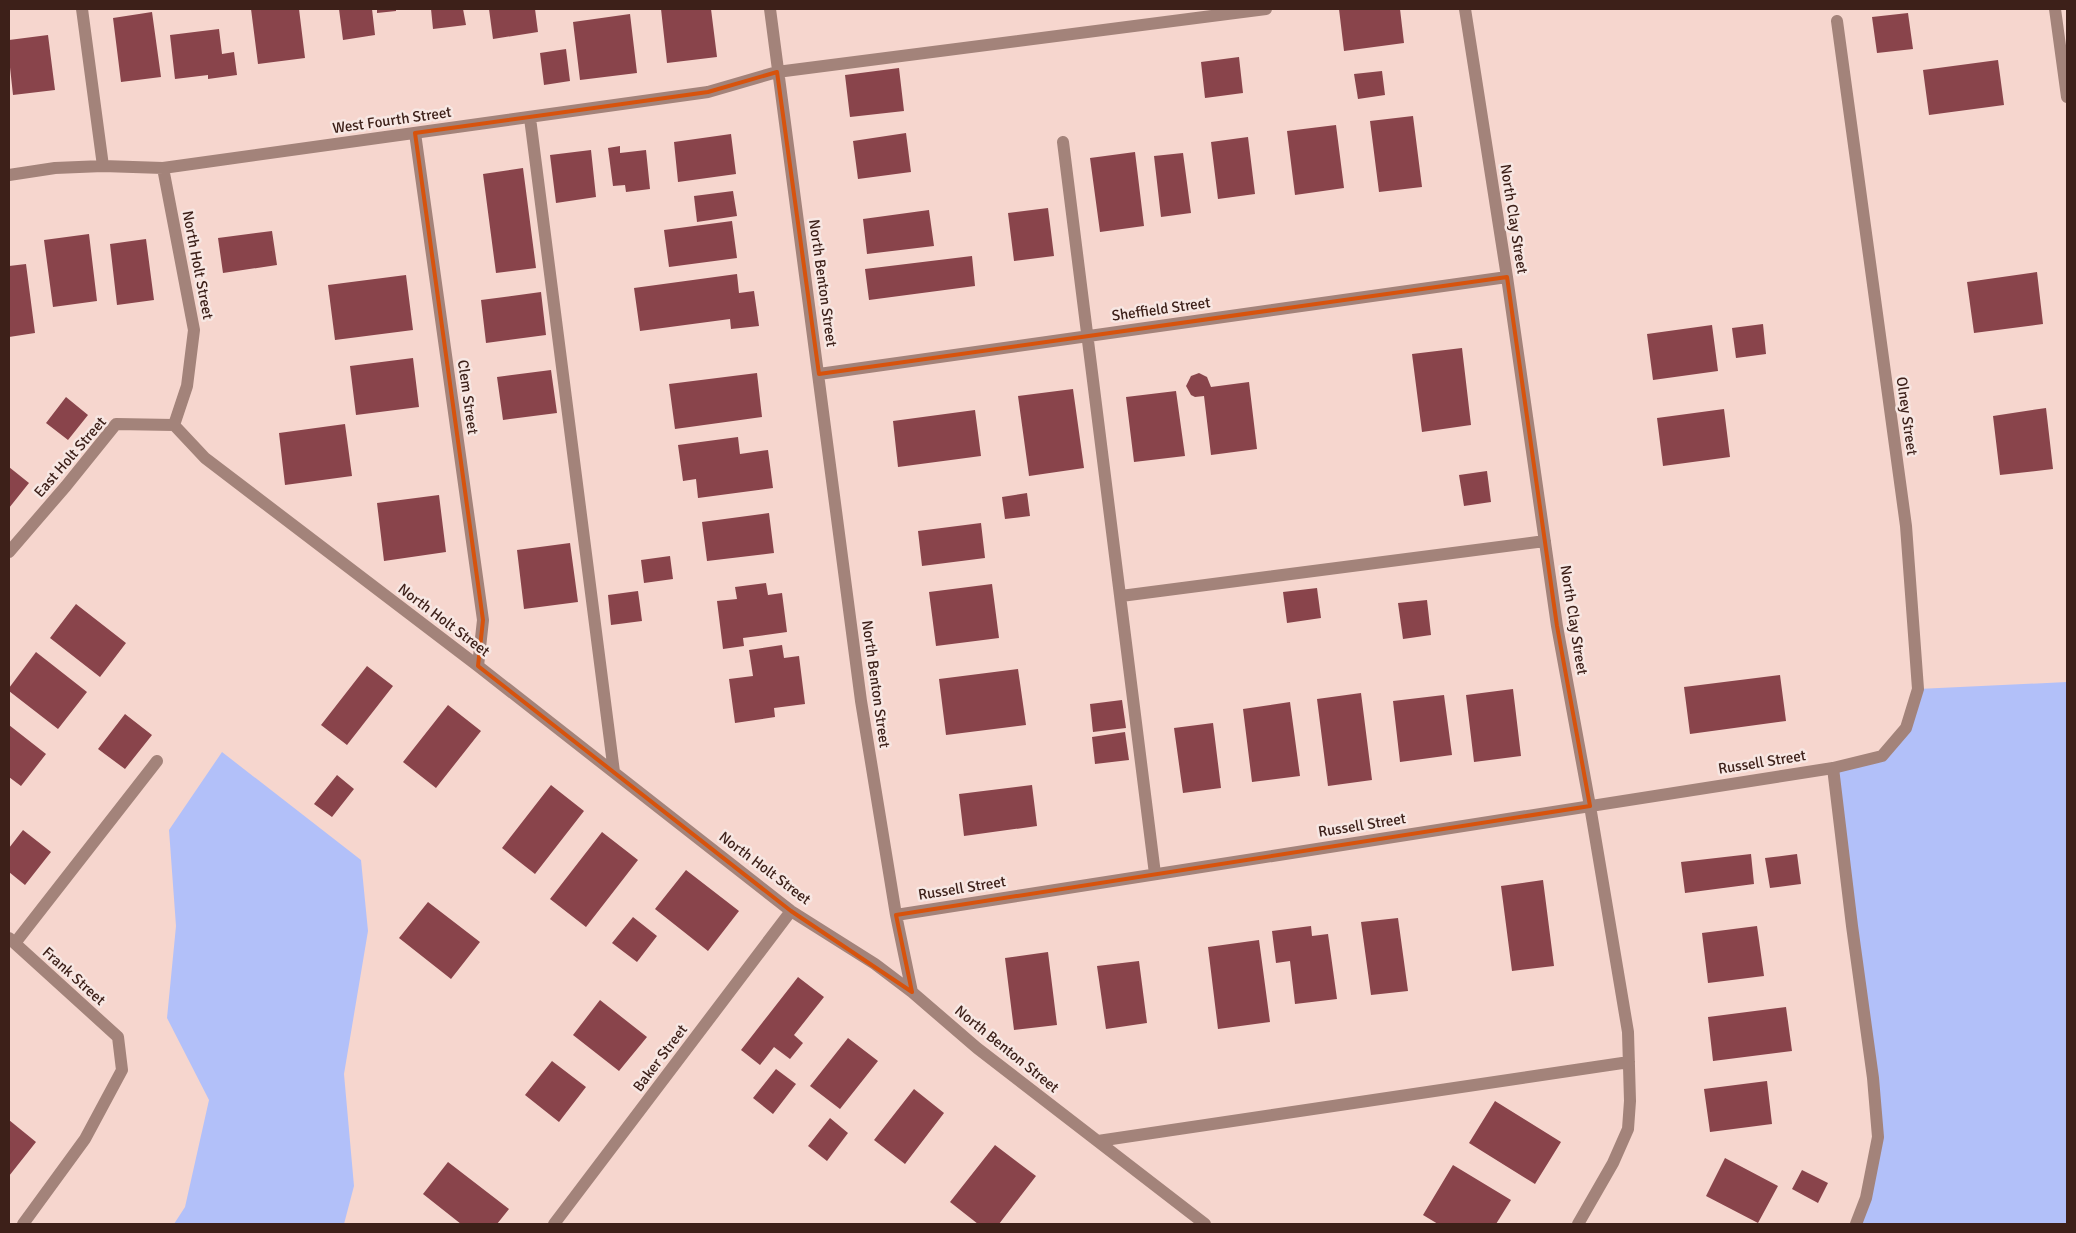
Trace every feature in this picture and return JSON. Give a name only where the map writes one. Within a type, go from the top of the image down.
[{"type":"street","points":[[82,9],[103,166]]},
{"type":"street","name":"North Benton Street","points":[[770,9],[861,701],[896,915],[912,992],[977,1048],[1203,1224]]},
{"type":"street","name":"West Fourth Street","points":[[9,175],[55,168],[103,166],[163,168],[708,92],[777,72],[1266,9]]},
{"type":"street","name":"North Clay Street","points":[[1465,9],[1507,277],[1557,626],[1628,1032],[1630,1101],[1628,1129],[1613,1164],[1578,1224]]},
{"type":"street","points":[[2055,9],[2067,97]]},
{"type":"street","name":"Olney Street","points":[[1833,768],[1882,756],[1906,728],[1918,689],[1906,526],[1837,21]]},
{"type":"street","points":[[530,118],[614,772]]},
{"type":"street","name":"Clem Street","points":[[414,133],[484,620],[478,666]]},
{"type":"street","points":[[1063,142],[1155,874]]},
{"type":"street","name":"North Holt Street","points":[[163,168],[194,330],[187,386],[174,425],[205,458],[478,666],[791,911],[876,964],[912,992]]},
{"type":"street","name":"Sheffield Street","points":[[819,374],[1507,277]]},
{"type":"street","name":"East Holt Street","points":[[9,552],[116,424],[174,425]]},
{"type":"street","points":[[1121,596],[1545,541]]},
{"type":"street","points":[[12,941],[157,760]]},
{"type":"street","points":[[1833,768],[1873,1078],[1878,1137],[1866,1198],[1856,1224]]},
{"type":"street","name":"Russell Street","points":[[896,915],[1833,768]]},
{"type":"street","name":"Baker Street","points":[[554,1224],[791,911]]},
{"type":"street","name":"Frank Street","points":[[12,941],[118,1038],[122,1070],[85,1139],[23,1224]]},
{"type":"street","points":[[1098,1142],[1629,1062]]},
{"type":"highlighted area","points":[[777,72],[819,374],[1507,277],[1557,626],[1590,806],[896,915],[912,992],[791,911],[478,666],[483,620],[415,133],[708,92]]},
{"type":"shaded area","points":[[2067,682],[2067,1224],[1856,1224],[1878,1137],[1833,768],[1882,756],[1906,728],[1918,689]]},
{"type":"shaded area","points":[[222,752],[361,860],[368,931],[344,1074],[354,1186],[344,1224],[174,1224],[185,1207],[209,1100],[167,1018],[176,926],[169,830]]},
{"type":"building","points":[[251,9],[299,9],[305,58],[258,64]]},
{"type":"building","points":[[339,9],[372,9],[375,35],[343,40]]},
{"type":"building","points":[[377,9],[396,9],[396,11],[377,13]]},
{"type":"building","points":[[431,9],[463,9],[466,25],[433,29]]},
{"type":"building","points":[[489,9],[535,9],[538,32],[493,39]]},
{"type":"building","points":[[661,9],[711,9],[717,57],[667,63]]},
{"type":"building","points":[[1339,9],[1400,9],[1404,43],[1344,51]]},
{"type":"building","points":[[152,12],[161,77],[121,82],[113,18]]},
{"type":"building","points":[[1908,13],[1913,49],[1877,53],[1872,17]]},
{"type":"building","points":[[630,14],[637,73],[580,80],[573,22]]},
{"type":"building","points":[[219,29],[222,54],[234,52],[237,75],[208,79],[208,75],[175,79],[170,35]]},
{"type":"building","points":[[48,35],[55,90],[13,95],[9,40]]},
{"type":"building","points":[[566,49],[570,81],[544,85],[540,53]]},
{"type":"building","points":[[1239,57],[1243,93],[1205,98],[1201,62]]},
{"type":"building","points":[[1998,60],[2004,105],[1929,115],[1923,70]]},
{"type":"building","points":[[899,68],[904,111],[850,117],[845,75]]},
{"type":"building","points":[[1382,71],[1385,95],[1358,99],[1354,74]]},
{"type":"building","points":[[1413,116],[1422,187],[1379,192],[1370,121]]},
{"type":"building","points":[[1336,125],[1344,188],[1295,195],[1287,131]]},
{"type":"building","points":[[906,133],[911,172],[858,179],[853,141]]},
{"type":"building","points":[[731,134],[736,174],[678,182],[674,142]]},
{"type":"building","points":[[1248,137],[1255,194],[1218,199],[1211,142]]},
{"type":"building","points":[[620,146],[620,153],[646,150],[650,189],[626,192],[625,185],[613,186],[608,148]]},
{"type":"building","points":[[591,150],[596,197],[556,203],[550,155]]},
{"type":"building","points":[[1135,152],[1144,226],[1100,232],[1090,158]]},
{"type":"building","points":[[1183,153],[1191,213],[1161,217],[1154,156]]},
{"type":"building","points":[[523,168],[536,268],[496,273],[483,174]]},
{"type":"building","points":[[733,191],[737,216],[697,222],[694,196]]},
{"type":"building","points":[[1048,208],[1054,256],[1014,261],[1008,213]]},
{"type":"building","points":[[929,210],[934,246],[867,254],[863,219]]},
{"type":"building","points":[[732,221],[737,258],[669,267],[664,230]]},
{"type":"building","points":[[272,231],[277,265],[223,273],[218,238]]},
{"type":"building","points":[[89,234],[97,301],[53,307],[44,240]]},
{"type":"building","points":[[146,239],[154,300],[117,305],[110,244]]},
{"type":"building","points":[[972,256],[975,286],[869,300],[865,269]]},
{"type":"building","points":[[26,264],[35,333],[9,337],[9,266]]},
{"type":"building","points":[[2037,272],[2043,324],[1974,333],[1967,282]]},
{"type":"building","points":[[737,274],[739,293],[754,291],[759,326],[731,329],[730,319],[640,331],[634,288]]},
{"type":"building","points":[[406,275],[413,330],[335,340],[328,285]]},
{"type":"building","points":[[541,292],[546,335],[486,343],[481,300]]},
{"type":"building","points":[[1763,324],[1766,354],[1736,358],[1732,328]]},
{"type":"building","points":[[1712,325],[1718,371],[1653,380],[1647,334]]},
{"type":"building","points":[[1462,348],[1471,425],[1422,432],[1412,354]]},
{"type":"building","points":[[413,358],[419,407],[356,415],[350,366]]},
{"type":"building","points":[[551,370],[557,413],[503,420],[497,377]]},
{"type":"building","points":[[757,373],[762,417],[675,429],[669,384]]},
{"type":"building","points":[[1199,373],[1207,377],[1211,387],[1249,382],[1257,449],[1211,455],[1204,396],[1195,397],[1191,395],[1186,386],[1191,376]]},
{"type":"building","points":[[1073,389],[1084,468],[1029,476],[1018,396]]},
{"type":"building","points":[[1176,391],[1185,456],[1134,462],[1126,397]]},
{"type":"building","points":[[66,397],[88,415],[68,440],[46,423]]},
{"type":"building","points":[[2046,408],[2053,469],[2000,475],[1993,416]]},
{"type":"building","points":[[1724,409],[1730,457],[1663,466],[1657,418]]},
{"type":"building","points":[[975,410],[981,456],[898,467],[893,421]]},
{"type":"building","points":[[345,424],[352,476],[285,485],[279,433]]},
{"type":"building","points":[[738,437],[740,454],[768,450],[773,488],[698,498],[696,479],[683,481],[678,445]]},
{"type":"building","points":[[9,467],[29,483],[9,508]]},
{"type":"building","points":[[1487,471],[1491,502],[1464,506],[1459,475]]},
{"type":"building","points":[[1027,493],[1030,516],[1005,519],[1002,497]]},
{"type":"building","points":[[439,495],[446,552],[384,561],[377,503]]},
{"type":"building","points":[[769,513],[774,553],[707,561],[702,522]]},
{"type":"building","points":[[981,523],[985,558],[922,566],[918,531]]},
{"type":"building","points":[[570,543],[578,602],[524,609],[517,550]]},
{"type":"building","points":[[670,556],[673,579],[644,583],[641,560]]},
{"type":"building","points":[[766,583],[768,595],[782,593],[787,632],[743,638],[744,646],[723,649],[717,601],[737,599],[735,587]]},
{"type":"building","points":[[992,584],[999,638],[936,646],[929,592]]},
{"type":"building","points":[[1317,588],[1321,618],[1287,623],[1283,592]]},
{"type":"building","points":[[638,591],[642,621],[611,625],[608,595]]},
{"type":"building","points":[[1427,600],[1431,635],[1403,639],[1398,603]]},
{"type":"building","points":[[76,604],[126,643],[100,677],[50,638]]},
{"type":"building","points":[[782,645],[784,658],[799,656],[805,704],[774,708],[775,717],[735,723],[729,679],[753,676],[749,650]]},
{"type":"building","points":[[36,652],[87,692],[58,729],[9,691],[9,688]]},
{"type":"building","points":[[367,666],[393,686],[347,745],[321,725]]},
{"type":"building","points":[[1018,669],[1026,725],[946,735],[939,679]]},
{"type":"building","points":[[1780,675],[1786,721],[1690,734],[1684,687]]},
{"type":"building","points":[[1513,689],[1521,756],[1474,762],[1466,695]]},
{"type":"building","points":[[1361,693],[1372,780],[1328,786],[1317,699]]},
{"type":"building","points":[[1444,695],[1452,755],[1400,762],[1393,701]]},
{"type":"building","points":[[1122,700],[1126,728],[1093,732],[1090,704]]},
{"type":"building","points":[[1290,702],[1300,776],[1252,782],[1243,709]]},
{"type":"building","points":[[448,705],[481,731],[436,788],[403,762]]},
{"type":"building","points":[[125,714],[152,735],[125,769],[98,749]]},
{"type":"building","points":[[1213,723],[1221,788],[1183,793],[1174,728]]},
{"type":"building","points":[[9,725],[46,754],[21,786],[9,777]]},
{"type":"building","points":[[1125,732],[1129,760],[1095,764],[1092,737]]},
{"type":"building","points":[[337,775],[354,789],[332,817],[314,804]]},
{"type":"building","points":[[551,785],[584,811],[535,874],[502,848]]},
{"type":"building","points":[[1032,785],[1037,826],[964,836],[959,794]]},
{"type":"building","points":[[23,830],[51,852],[25,885],[9,872],[9,848]]},
{"type":"building","points":[[602,832],[638,860],[586,927],[550,899]]},
{"type":"building","points":[[1751,854],[1754,884],[1685,893],[1681,862]]},
{"type":"building","points":[[1797,854],[1801,884],[1770,888],[1765,858]]},
{"type":"building","points":[[686,870],[739,911],[708,951],[655,909]]},
{"type":"building","points":[[1543,880],[1554,966],[1512,971],[1501,886]]},
{"type":"building","points":[[428,902],[480,942],[451,979],[399,938]]},
{"type":"building","points":[[633,917],[657,936],[637,962],[612,943]]},
{"type":"building","points":[[1398,918],[1408,991],[1371,995],[1361,922]]},
{"type":"building","points":[[1311,926],[1312,936],[1328,934],[1337,999],[1295,1004],[1290,961],[1276,963],[1272,931]]},
{"type":"building","points":[[1757,926],[1764,976],[1708,983],[1702,933]]},
{"type":"building","points":[[1259,940],[1270,1022],[1218,1029],[1208,947]]},
{"type":"building","points":[[1048,952],[1057,1025],[1014,1030],[1005,958]]},
{"type":"building","points":[[1139,961],[1147,1023],[1106,1029],[1097,966]]},
{"type":"building","points":[[798,977],[824,997],[794,1035],[803,1043],[790,1059],[774,1047],[760,1065],[741,1050]]},
{"type":"building","points":[[600,1000],[647,1037],[619,1071],[573,1035]]},
{"type":"building","points":[[1786,1007],[1792,1051],[1713,1061],[1708,1017]]},
{"type":"building","points":[[848,1038],[878,1061],[840,1109],[810,1086]]},
{"type":"building","points":[[552,1061],[586,1087],[559,1122],[525,1095]]},
{"type":"building","points":[[776,1069],[796,1084],[773,1114],[753,1098]]},
{"type":"building","points":[[1767,1081],[1772,1124],[1710,1132],[1704,1089]]},
{"type":"building","points":[[914,1089],[944,1113],[905,1164],[874,1140]]},
{"type":"building","points":[[1495,1101],[1561,1142],[1535,1184],[1469,1143]]},
{"type":"building","points":[[830,1118],[848,1133],[827,1161],[808,1146]]},
{"type":"building","points":[[9,1120],[36,1142],[9,1176]]},
{"type":"building","points":[[995,1145],[1036,1176],[999,1224],[978,1224],[950,1202]]},
{"type":"building","points":[[1725,1158],[1778,1186],[1758,1223],[1706,1196]]},
{"type":"building","points":[[448,1162],[509,1209],[497,1224],[461,1224],[423,1194]]},
{"type":"building","points":[[1453,1165],[1511,1200],[1496,1224],[1438,1224],[1423,1215]]},
{"type":"building","points":[[1802,1170],[1828,1183],[1818,1203],[1792,1189]]}]
